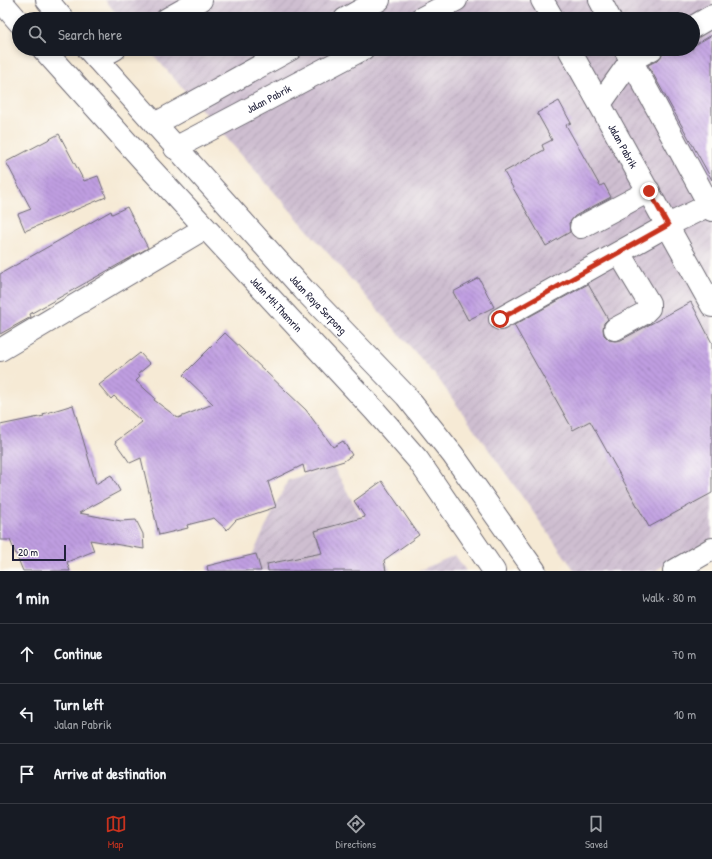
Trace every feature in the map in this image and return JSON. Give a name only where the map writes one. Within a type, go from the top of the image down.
[{"type":"main road","points":[[0,0],[12,14]]},
{"type":"main road","points":[[47,0],[57,12]]},
{"type":"main road","points":[[169,11],[201,0]]},
{"type":"main road","points":[[358,12],[379,0]]},
{"type":"main road","points":[[433,12],[456,0]]},
{"type":"main road","points":[[542,0],[549,12]]},
{"type":"main road","points":[[600,0],[606,12]]},
{"type":"main road","points":[[700,23],[712,16]]},
{"type":"main road","name":"Jalan MH.Thamrin","points":[[49,56],[418,460],[494,571]]},
{"type":"main road","points":[[70,79],[96,56]]},
{"type":"main road","name":"Jalan Raya Serpong","points":[[103,56],[175,148],[304,290],[406,396],[453,455],[535,571]]},
{"type":"main road","points":[[155,124],[278,56]]},
{"type":"main road","name":"Jalan Pabrik","points":[[175,148],[350,56]]},
{"type":"main road","name":"Jalan Pabrik","points":[[574,56],[712,306]]},
{"type":"main road","points":[[600,104],[627,56]]},
{"type":"main road","points":[[500,319],[668,225],[711,207],[629,56]]},
{"type":"main road","points":[[581,227],[649,191]]},
{"type":"main road","points":[[0,350],[205,228]]},
{"type":"main road","points":[[615,329],[643,314],[649,308],[649,303],[618,253]]},
{"type":"main road","points":[[674,571],[712,549]]},
{"type":"main road","points":[[699,571],[712,564]]},
{"type":"shaded area","points":[[105,0],[712,0],[712,539],[654,571],[575,571],[437,377],[154,56],[700,56],[700,12],[115,12]]},
{"type":"shaded area","points":[[333,466],[391,571],[205,571],[250,560],[288,480]]},
{"type":"shaded area","points":[[455,555],[466,571],[418,571]]},
{"type":"building","points":[[712,35],[712,180],[648,65],[658,60],[661,56],[700,56],[700,42]]},
{"type":"building","points":[[559,101],[571,123],[566,125],[600,186],[604,184],[611,197],[575,216],[569,223],[570,232],[546,246],[504,172],[544,150],[542,145],[552,140],[537,113]]},
{"type":"building","points":[[59,134],[84,181],[98,176],[106,197],[25,231],[18,214],[31,209],[6,162]]},
{"type":"building","points":[[127,207],[148,248],[30,314],[31,317],[0,334],[0,274],[111,211],[112,214]]},
{"type":"building","points":[[479,278],[494,307],[468,320],[453,292]]},
{"type":"building","points":[[588,284],[608,319],[604,323],[603,329],[604,335],[609,340],[621,340],[691,302],[712,343],[712,493],[649,527],[590,421],[573,430],[514,325]]},
{"type":"building","points":[[225,333],[306,410],[333,447],[343,441],[352,455],[344,461],[305,473],[303,465],[268,482],[276,507],[236,520],[227,530],[214,518],[187,525],[188,528],[159,535],[141,458],[130,463],[115,442],[142,422],[114,396],[111,399],[99,385],[140,353],[150,364],[138,374],[140,377],[136,381],[155,398],[154,400],[178,418],[213,404],[183,375]]},
{"type":"building","points":[[73,405],[96,484],[111,475],[120,491],[79,513],[121,521],[136,520],[143,534],[144,549],[90,540],[94,551],[67,562],[70,571],[23,571],[10,540],[0,540],[0,425],[44,416],[43,414]]},
{"type":"building","points":[[382,481],[419,535],[384,560],[386,571],[268,571],[267,564],[322,553],[315,531],[365,517],[354,501]]},
{"type":"building","points":[[256,554],[261,571],[208,571],[207,566]]},
{"type":"route","points":[[500,319],[668,225],[649,191]]}]
